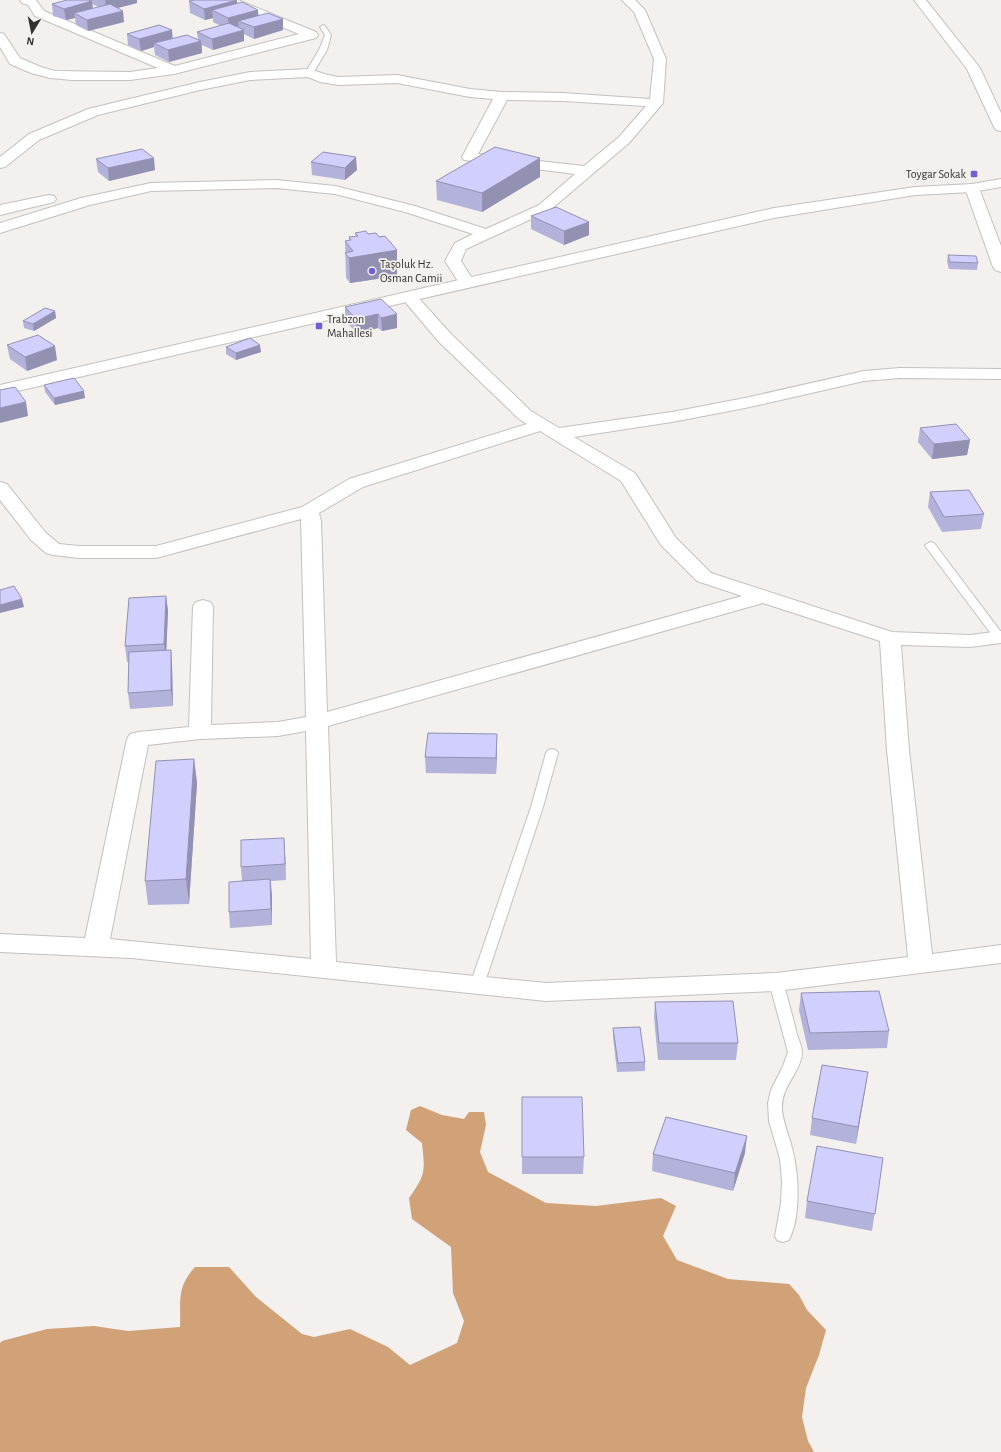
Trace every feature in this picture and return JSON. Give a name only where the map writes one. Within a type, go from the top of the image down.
[{"type":"street","points":[[26,0],[33,3],[39,13],[174,70]]},
{"type":"street","points":[[0,37],[16,61],[36,70],[55,74],[130,76],[174,70],[312,35],[227,0]]},
{"type":"street","points":[[467,283],[453,261],[460,246],[544,208],[624,140],[656,103],[660,59],[639,10],[628,0]]},
{"type":"street","points":[[920,0],[973,68],[1001,127]]},
{"type":"street","points":[[0,164],[34,137],[92,112],[200,86],[250,76],[309,73],[325,80],[397,79],[470,93],[502,96],[563,97],[656,103]]},
{"type":"street","points":[[502,96],[469,157],[588,171]]},
{"type":"street","points":[[0,390],[774,213],[915,191],[972,188],[1001,183]]},
{"type":"street","points":[[0,228],[86,201],[151,187],[283,185],[335,190],[410,209],[487,234]]},
{"type":"street","points":[[972,188],[1001,267]]},
{"type":"street","points":[[0,210],[55,197],[81,194],[111,196]]},
{"type":"street","points":[[409,297],[445,338],[525,415],[628,477],[668,541],[704,576],[890,638],[970,642],[1000,637]]},
{"type":"street","points":[[0,488],[38,536],[53,549],[79,552],[156,552],[309,511],[356,483],[549,429],[672,418],[864,376],[900,373],[1001,374]]},
{"type":"street","points":[[309,511],[311,521],[324,969]]},
{"type":"street","points":[[96,948],[138,739],[200,732],[278,729],[317,722],[765,596]]},
{"type":"street","points":[[200,732],[203,606]]},
{"type":"street","points":[[890,638],[898,750],[922,964]]},
{"type":"street","points":[[0,943],[131,949],[546,992],[776,982],[1001,954]]},
{"type":"lane","points":[[309,73],[323,50],[328,35],[323,27]]},
{"type":"lane","points":[[930,545],[1000,637]]},
{"type":"lane","points":[[477,985],[537,807],[552,753]]},
{"type":"lane","points":[[776,982],[795,1052],[793,1063],[778,1090],[775,1102],[775,1116],[788,1162],[791,1187],[789,1212],[783,1236]]},
{"type":"shaded area","points":[[420,1106],[442,1115],[464,1119],[469,1112],[484,1112],[486,1125],[480,1152],[488,1172],[546,1203],[596,1206],[661,1198],[676,1206],[663,1236],[677,1260],[728,1279],[789,1284],[799,1295],[807,1310],[826,1330],[819,1355],[806,1388],[802,1417],[808,1441],[814,1452],[0,1452],[0,1343],[2,1341],[47,1329],[94,1326],[128,1331],[180,1327],[180,1302],[182,1288],[195,1267],[229,1267],[256,1297],[302,1334],[314,1337],[350,1329],[388,1347],[410,1365],[457,1343],[464,1321],[453,1293],[451,1247],[412,1219],[409,1198],[421,1178],[424,1160],[422,1143],[406,1130],[411,1110]]},
{"type":"building","points":[[67,0],[92,1],[64,9],[52,4]]},
{"type":"building","points":[[237,0],[204,9],[189,1]]},
{"type":"building","points":[[242,2],[258,10],[228,18],[212,10]]},
{"type":"building","points":[[110,4],[123,11],[87,20],[74,13]]},
{"type":"building","points":[[268,13],[283,19],[254,27],[238,21]]},
{"type":"building","points":[[229,23],[244,30],[212,39],[197,32]]},
{"type":"building","points":[[159,25],[172,30],[139,39],[127,34]]},
{"type":"building","points":[[187,35],[201,41],[168,50],[154,43]]},
{"type":"building","points":[[495,147],[540,158],[482,193],[436,181]]},
{"type":"building","points":[[142,149],[154,158],[108,168],[96,159]]},
{"type":"building","points":[[323,152],[356,157],[345,168],[311,162]]},
{"type":"building","points":[[556,207],[589,222],[564,231],[531,216]]},
{"type":"building","points":[[366,231],[368,234],[376,233],[379,237],[385,236],[397,250],[349,258],[345,253],[353,251],[345,241],[351,240],[349,237],[358,236],[355,233]]},
{"type":"building","points":[[948,255],[976,256],[978,263],[950,262]]},
{"type":"building","points":[[381,299],[397,314],[381,318],[378,314],[356,319],[345,307]]},
{"type":"building","points":[[45,308],[55,311],[33,324],[23,321]]},
{"type":"building","points":[[38,335],[55,346],[25,357],[7,345]]},
{"type":"building","points":[[250,338],[260,345],[236,353],[226,347]]},
{"type":"building","points":[[74,378],[84,391],[54,398],[44,385]]},
{"type":"building","points":[[15,387],[26,402],[0,408],[0,390]]},
{"type":"building","points":[[956,424],[970,440],[934,444],[920,428]]},
{"type":"building","points":[[969,490],[984,514],[944,517],[930,492]]},
{"type":"building","points":[[14,586],[22,599],[0,605],[0,590]]},
{"type":"building","points":[[166,596],[164,644],[125,646],[129,598]]},
{"type":"building","points":[[171,650],[171,690],[128,693],[129,652]]},
{"type":"building","points":[[428,733],[497,734],[496,758],[425,757]]},
{"type":"building","points":[[194,759],[186,879],[145,881],[156,761]]},
{"type":"building","points":[[284,838],[285,864],[241,867],[241,840]]},
{"type":"building","points":[[270,879],[271,909],[229,912],[229,882]]},
{"type":"building","points":[[879,991],[889,1031],[810,1033],[801,993]]},
{"type":"building","points":[[733,1001],[738,1043],[659,1043],[655,1002]]},
{"type":"building","points":[[640,1027],[645,1062],[618,1063],[613,1028]]},
{"type":"building","points":[[822,1065],[868,1072],[858,1127],[812,1118]]},
{"type":"building","points":[[522,1097],[582,1097],[584,1157],[522,1157]]},
{"type":"building","points":[[666,1117],[747,1136],[735,1173],[653,1154]]},
{"type":"building","points":[[817,1146],[883,1158],[875,1214],[807,1201]]},
{"type":"place","name":"Toygar Sokak","points":[[974,174]]},
{"type":"place","name":"Taşoluk Hz. Osman Camii","points":[[372,271]]},
{"type":"place","name":"Trabzon Mahallesi","points":[[319,326]]}]
